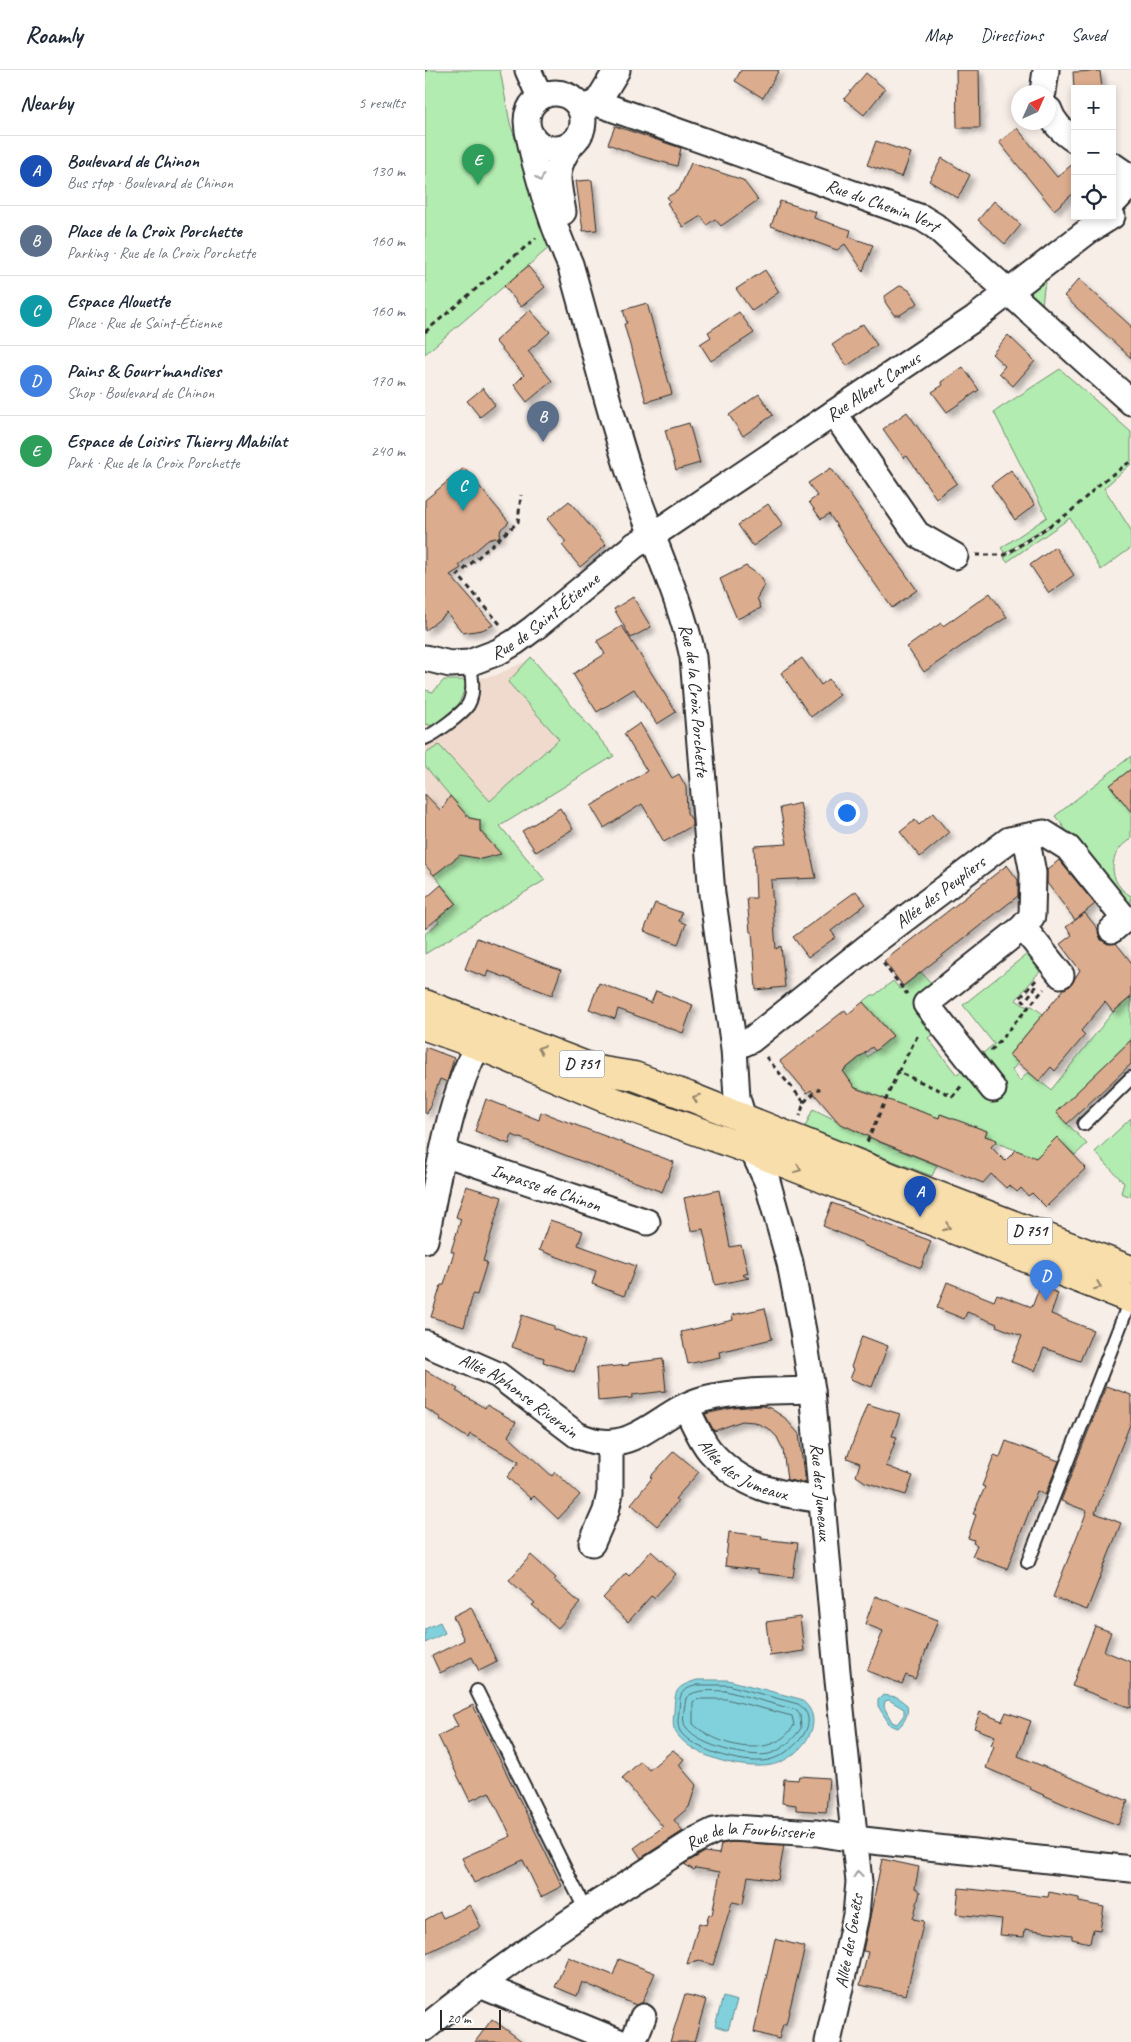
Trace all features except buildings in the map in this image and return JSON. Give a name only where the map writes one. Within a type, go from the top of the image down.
[{"type":"main road","name":"D 751","points":[[425,1004],[597,1070],[634,1076],[741,1116],[928,1192],[1131,1270]]},
{"type":"main road","name":"D 751","points":[[425,1026],[478,1045],[607,1099],[753,1151],[1131,1298]]},
{"type":"street","points":[[528,70],[540,97]]},
{"type":"street","points":[[589,105],[567,95],[549,93],[540,97],[533,103],[528,112],[527,121],[533,139],[551,149],[561,149],[571,145],[578,138],[583,128],[584,118],[589,105],[617,70]]},
{"type":"street","points":[[1044,85],[1046,70]]},
{"type":"street","name":"Rue du Chemin Vert","points":[[589,105],[922,218],[935,226],[1131,402]]},
{"type":"street","points":[[1056,123],[1071,137]]},
{"type":"street","name":"Rue de la Croix Porchette","points":[[529,131],[533,154],[553,223],[570,264],[633,484],[679,603],[693,657],[712,894],[734,1048],[737,1098],[753,1151]]},
{"type":"street","name":"Rue de la Croix Porchette","points":[[570,264],[557,171],[561,157],[571,145]]},
{"type":"street","points":[[1116,168],[1131,178]]},
{"type":"street","points":[[1116,200],[1131,184]]},
{"type":"street","name":"Rue Albert Camus","points":[[1116,214],[1131,205]]},
{"type":"street","name":"Rue Albert Camus","points":[[653,535],[975,318],[1094,223]]},
{"type":"street","points":[[834,413],[917,534],[955,556]]},
{"type":"street","name":"Rue de Saint-Étienne","points":[[425,658],[450,664],[469,663],[482,659],[515,642],[635,545],[653,535]]},
{"type":"street","name":"Allée des Peupliers","points":[[734,1048],[751,1040],[863,950],[1009,840],[1044,833],[1069,848],[1125,919],[1112,930]]},
{"type":"street","points":[[993,1089],[926,1004],[1023,927],[1032,916],[1033,873],[1026,837]]},
{"type":"street","points":[[1023,927],[1061,975]]},
{"type":"street","points":[[425,1240],[459,1089],[468,1064],[478,1045]]},
{"type":"street","name":"Rue des Jumeaux","points":[[753,1151],[767,1181],[789,1263],[803,1331],[812,1390],[854,1839]]},
{"type":"street","name":"Impasse de Chinon","points":[[444,1153],[647,1222]]},
{"type":"street","name":"Allée Alphonse Riverain","points":[[425,1344],[498,1375],[577,1435],[590,1441],[610,1444]]},
{"type":"street","points":[[592,1543],[606,1510],[610,1493],[610,1444],[637,1435],[685,1407],[702,1400],[730,1394],[812,1390]]},
{"type":"street","name":"Allée des Jumeaux","points":[[685,1407],[709,1450],[738,1478],[782,1495],[823,1500]]},
{"type":"street","name":"Rue de la Fourbisserie","points":[[425,2028],[480,1984],[696,1840],[715,1831],[746,1828],[817,1833],[854,1839],[1131,1869]]},
{"type":"street","name":"Allée des Genêts","points":[[828,2042],[856,1915],[859,1882],[854,1839]]},
{"type":"street","points":[[480,1984],[619,2042]]},
{"type":"street","points":[[633,2042],[643,2017]]},
{"type":"lane","points":[[425,738],[435,734],[468,704],[473,679],[469,663]]},
{"type":"lane","points":[[1083,1124],[1131,1078]]},
{"type":"lane","points":[[1028,1562],[1131,1298]]},
{"type":"lane","points":[[477,1691],[586,1912]]},
{"type":"path","points":[[425,332],[553,223]]},
{"type":"path","points":[[955,556],[1005,555],[1069,513],[1102,482],[1131,461]]},
{"type":"path","points":[[515,642],[458,575],[518,522],[521,495]]},
{"type":"path","points":[[771,1063],[777,1070]]},
{"type":"path","points":[[804,1102],[820,1088]]},
{"type":"shaded area","points":[[531,657],[614,756],[500,826],[545,880],[480,920],[442,879],[439,881],[425,873],[425,708],[457,681],[494,676]]},
{"type":"green space","points":[[425,70],[500,70],[510,123],[551,246],[425,354]]},
{"type":"green space","points":[[1043,279],[1046,283],[1042,306],[1031,299],[1031,292]]},
{"type":"green space","points":[[1060,369],[1131,432],[1131,464],[1104,488],[1131,530],[1131,548],[1101,570],[1070,518],[1007,562],[1004,558],[1051,526],[1050,524],[1005,553],[1001,548],[1047,517],[994,412]]},
{"type":"green space","points":[[531,657],[614,756],[500,826],[545,880],[425,954],[425,934],[439,922],[437,919],[456,903],[434,875],[449,863],[442,855],[462,854],[481,859],[500,853],[480,831],[480,820],[469,818],[425,766],[425,754],[439,745],[490,801],[559,739],[508,682]]},
{"type":"green space","points":[[444,680],[468,680],[459,704],[434,726],[425,724],[425,690],[433,692]]},
{"type":"green space","points":[[1131,756],[1131,769],[1110,786],[1124,803],[1131,797],[1131,839],[1117,852],[1113,868],[1117,883],[1131,896],[1131,912],[1055,816]]},
{"type":"green space","points":[[1017,941],[1046,964],[1016,1000],[1025,1006],[1032,1006],[1043,1014],[1009,1055],[1018,1063],[1012,1070],[1020,1081],[1028,1072],[1051,1090],[1113,1012],[1131,997],[1131,1040],[1056,1112],[1087,1144],[1075,1155],[1057,1138],[1027,1166],[1016,1150],[994,1142],[995,1140],[985,1136],[987,1131],[970,1125],[950,1123],[951,1118],[941,1114],[939,1118],[912,1109],[882,1134],[879,1142],[937,1165],[932,1176],[805,1127],[813,1109],[864,1134],[873,1093],[855,1088],[843,1071],[865,1053],[867,1057],[893,1036],[863,1002],[893,981],[900,989],[921,972],[933,985],[939,1029],[928,1038],[957,1075],[994,1044],[963,1005],[1027,954]]},
{"type":"green space","points":[[597,1079],[687,1105],[690,1118],[626,1098]]},
{"type":"green space","points":[[1131,1118],[1131,1197],[1121,1193],[1124,1183],[1095,1152]]},
{"type":"water","points":[[440,1622],[445,1633],[425,1643],[425,1629]]},
{"type":"water","points":[[697,1680],[728,1680],[800,1699],[809,1708],[813,1718],[808,1738],[791,1756],[771,1765],[748,1766],[734,1764],[707,1756],[695,1750],[677,1734],[673,1721],[675,1699],[678,1690],[680,1687]]},
{"type":"water","points":[[883,1695],[897,1697],[907,1705],[906,1717],[898,1728],[890,1725],[878,1706],[878,1700]],"holes":[[[889,1700],[904,1709],[904,1715],[897,1724],[892,1722],[884,1707],[885,1701]]]},
{"type":"water","points":[[723,1997],[737,2001],[728,2030],[715,2026]]},
{"type":"place","name":"Espace de Loisirs Thierry Mabilat","points":[[478,185]]},
{"type":"place","name":"Place de la Croix Porchette","points":[[543,442]]},
{"type":"place","name":"Espace Alouette","points":[[463,511]]},
{"type":"place","name":"Boulevard de Chinon","points":[[920,1217]]},
{"type":"place","name":"Pains & Gourr'mandises","points":[[1046,1301]]}]
